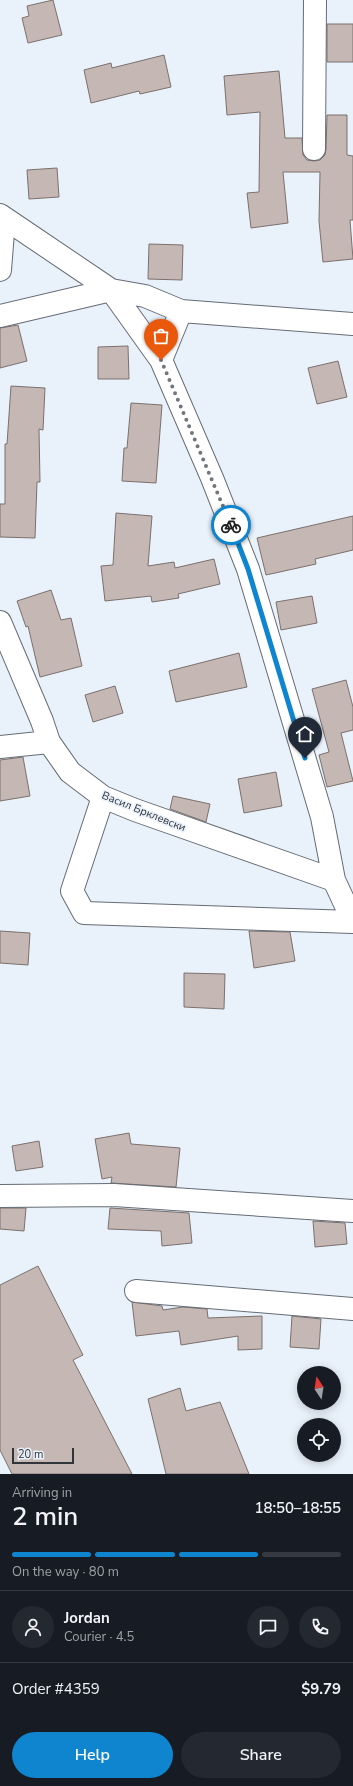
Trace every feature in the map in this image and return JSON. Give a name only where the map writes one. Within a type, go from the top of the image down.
[{"type":"street","points":[[314,149],[315,0]]},
{"type":"street","points":[[0,270],[2,217]]},
{"type":"street","points":[[2,217],[111,290],[161,360],[212,478],[248,569],[322,816],[334,880],[353,922],[84,913],[72,891],[103,797]]},
{"type":"street","points":[[0,316],[111,290],[145,296],[181,311],[353,324]]},
{"type":"street","points":[[161,360],[181,311]]},
{"type":"street","name":"Васил Брклевски","points":[[0,622],[39,714],[49,742],[70,772],[103,797],[134,810],[334,880]]},
{"type":"street","points":[[0,747],[49,742]]},
{"type":"street","points":[[0,1196],[114,1195],[353,1211]]},
{"type":"street","points":[[136,1291],[353,1309]]},
{"type":"building","points":[[53,0],[62,35],[28,43],[22,18],[29,16],[27,6]]},
{"type":"building","points":[[327,24],[353,24],[353,62],[327,62]]},
{"type":"building","points":[[164,55],[171,87],[140,94],[139,91],[91,103],[84,70],[111,63],[112,68]]},
{"type":"building","points":[[279,71],[285,138],[302,138],[303,155],[307,160],[320,160],[325,155],[327,115],[347,115],[347,155],[353,156],[353,220],[350,220],[353,259],[323,262],[319,221],[320,172],[283,172],[288,223],[251,228],[247,193],[259,192],[260,112],[227,115],[224,76]]},
{"type":"building","points":[[57,168],[59,197],[29,199],[27,170]]},
{"type":"building","points":[[149,244],[183,245],[182,280],[148,279]]},
{"type":"building","points":[[18,325],[27,361],[0,368],[0,328]]},
{"type":"building","points":[[128,346],[129,379],[98,379],[98,347]]},
{"type":"building","points":[[338,361],[347,397],[317,404],[308,368]]},
{"type":"building","points":[[11,386],[45,388],[43,430],[39,429],[40,482],[37,482],[35,538],[0,537],[0,504],[5,504],[5,444],[7,444]]},
{"type":"building","points":[[131,403],[162,405],[156,483],[122,481],[124,448],[127,448]]},
{"type":"building","points":[[116,513],[152,516],[148,566],[174,562],[175,568],[214,559],[220,584],[178,594],[179,598],[152,602],[151,596],[105,601],[101,566],[113,565]]},
{"type":"building","points":[[353,516],[353,550],[315,559],[316,564],[266,575],[257,538]]},
{"type":"building","points":[[51,590],[61,620],[71,618],[82,666],[40,677],[28,626],[26,627],[17,601]]},
{"type":"building","points":[[312,596],[317,623],[281,630],[276,602]]},
{"type":"building","points":[[239,653],[247,687],[176,702],[169,671]]},
{"type":"building","points":[[346,680],[353,707],[353,730],[341,733],[353,781],[327,787],[319,755],[329,752],[312,689]]},
{"type":"building","points":[[115,686],[123,713],[93,722],[85,695]]},
{"type":"building","points":[[23,757],[30,796],[0,801],[0,760]]},
{"type":"building","points":[[276,772],[282,806],[244,813],[238,779]]},
{"type":"building","points":[[173,796],[210,804],[206,822],[170,809]]},
{"type":"building","points":[[0,931],[30,933],[28,965],[0,963]]},
{"type":"building","points":[[249,931],[290,932],[295,961],[254,968]]},
{"type":"building","points":[[184,973],[225,974],[224,1009],[184,1007]]},
{"type":"building","points":[[129,1133],[131,1144],[180,1148],[176,1187],[111,1183],[112,1177],[102,1179],[95,1139]]},
{"type":"building","points":[[39,1141],[43,1167],[16,1171],[12,1146]]},
{"type":"building","points":[[0,1208],[26,1208],[24,1231],[0,1229]]},
{"type":"building","points":[[110,1208],[189,1213],[192,1243],[162,1246],[161,1231],[108,1229]]},
{"type":"building","points":[[313,1221],[345,1223],[347,1244],[315,1247]]},
{"type":"building","points":[[38,1266],[83,1355],[73,1360],[132,1474],[12,1474],[0,1450],[0,1285]]},
{"type":"building","points":[[132,1302],[162,1306],[163,1310],[183,1307],[207,1309],[208,1318],[262,1316],[262,1349],[238,1350],[238,1336],[181,1345],[179,1331],[136,1336]]},
{"type":"building","points":[[292,1316],[321,1319],[319,1349],[290,1347]]},
{"type":"building","points":[[180,1388],[186,1411],[220,1402],[249,1474],[166,1474],[148,1399]]},
{"type":"way so far","points":[[161,360],[231,525]]},
{"type":"route","points":[[231,525],[248,569],[305,758]]}]
